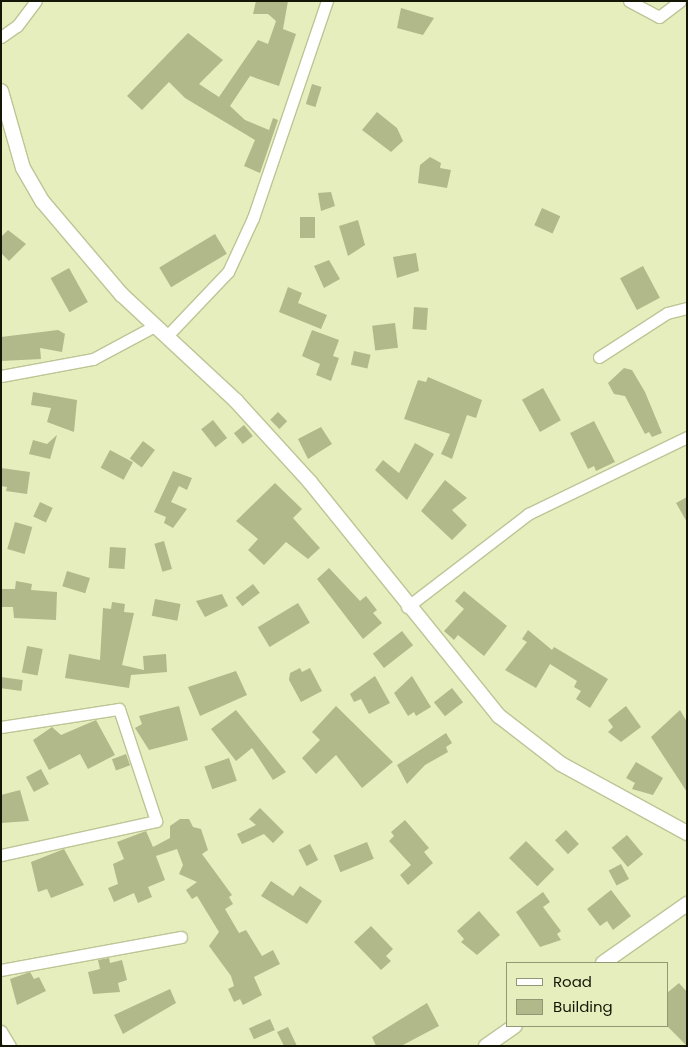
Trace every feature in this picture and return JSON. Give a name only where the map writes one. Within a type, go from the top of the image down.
[{"type":"street","points":[[1,37],[16,26],[36,1]]},
{"type":"street","points":[[166,337],[228,272],[254,218],[327,1]]},
{"type":"street","points":[[629,1],[659,17],[680,1]]},
{"type":"street","points":[[1,91],[22,168],[43,202],[153,327],[236,401],[310,482],[407,606],[499,716],[561,764],[687,833]]},
{"type":"street","points":[[598,357],[667,313],[687,308]]},
{"type":"street","points":[[1,376],[93,359],[153,327]]},
{"type":"street","points":[[407,606],[528,514],[687,437]]},
{"type":"street","points":[[1,727],[120,709],[156,821],[1,856]]},
{"type":"street","points":[[604,962],[687,904]]},
{"type":"street","points":[[1,970],[182,936]]},
{"type":"street","points":[[486,1046],[513,1027]]},
{"type":"street","points":[[1,1030],[10,1046]]},
{"type":"building","points":[[256,1],[288,1],[283,29],[296,34],[279,86],[250,76],[230,106],[245,120],[269,130],[273,118],[278,120],[260,173],[244,166],[255,140],[185,98],[169,82],[142,110],[127,96],[188,33],[223,60],[199,84],[219,97],[258,40],[268,44],[276,21],[268,14],[253,14]]},
{"type":"building","points":[[401,8],[434,18],[423,35],[397,28]]},
{"type":"building","points":[[312,84],[322,87],[315,107],[306,104]]},
{"type":"building","points":[[377,112],[397,128],[403,141],[391,152],[362,130]]},
{"type":"building","points":[[430,157],[441,163],[440,168],[451,170],[447,188],[418,183],[420,165]]},
{"type":"building","points":[[331,192],[335,206],[321,211],[318,193]]},
{"type":"building","points":[[542,208],[560,216],[553,233],[534,225]]},
{"type":"building","points":[[300,217],[315,217],[315,238],[300,238]]},
{"type":"building","points":[[358,220],[365,245],[348,256],[339,226]]},
{"type":"building","points":[[8,230],[26,244],[9,261],[1,253],[1,237]]},
{"type":"building","points":[[215,234],[227,254],[171,287],[159,267]]},
{"type":"building","points":[[416,253],[419,271],[397,278],[393,257]]},
{"type":"building","points":[[329,260],[340,279],[324,288],[314,266]]},
{"type":"building","points":[[643,266],[660,298],[637,310],[620,278]]},
{"type":"building","points":[[69,268],[88,302],[70,312],[51,278]]},
{"type":"building","points":[[288,287],[302,293],[298,303],[327,315],[321,329],[279,312]]},
{"type":"building","points":[[414,307],[428,308],[426,330],[412,329]]},
{"type":"building","points":[[395,323],[398,348],[375,351],[372,326]]},
{"type":"building","points":[[58,330],[65,334],[62,352],[40,348],[41,359],[1,361],[1,337]]},
{"type":"building","points":[[312,330],[339,340],[333,356],[339,358],[331,381],[316,375],[320,364],[302,356]]},
{"type":"building","points":[[354,351],[371,355],[367,368],[351,365]]},
{"type":"building","points":[[624,368],[632,370],[645,392],[662,433],[652,437],[649,432],[645,434],[625,396],[614,394],[608,383]]},
{"type":"building","points":[[428,377],[482,400],[476,418],[467,415],[452,459],[441,454],[450,434],[404,419],[418,380],[426,382]]},
{"type":"building","points":[[543,388],[561,420],[540,432],[522,400]]},
{"type":"building","points":[[33,392],[77,400],[74,432],[47,422],[51,408],[31,405]]},
{"type":"building","points":[[278,412],[287,421],[279,429],[270,420]]},
{"type":"building","points":[[213,420],[227,438],[215,447],[201,429]]},
{"type":"building","points":[[594,421],[615,462],[596,471],[594,466],[588,469],[570,433]]},
{"type":"building","points":[[244,425],[253,436],[243,444],[234,433]]},
{"type":"building","points":[[321,427],[332,444],[308,459],[298,439]]},
{"type":"building","points":[[57,435],[50,459],[29,454],[33,440],[47,444]]},
{"type":"building","points":[[143,441],[155,450],[142,468],[130,459]]},
{"type":"building","points":[[415,443],[434,454],[407,500],[375,470],[383,460],[399,473]]},
{"type":"building","points":[[110,450],[133,462],[124,480],[101,468]]},
{"type":"building","points":[[1,468],[30,472],[27,494],[6,491],[7,487],[1,486]]},
{"type":"building","points":[[173,471],[192,478],[187,490],[179,486],[171,502],[187,509],[173,528],[164,523],[166,517],[154,512]]},
{"type":"building","points":[[445,480],[467,498],[452,510],[467,525],[452,540],[421,511]]},
{"type":"building","points":[[275,483],[302,509],[293,518],[320,548],[308,559],[286,542],[264,565],[248,550],[258,539],[236,521]]},
{"type":"building","points":[[687,497],[687,522],[676,503]]},
{"type":"building","points":[[40,502],[53,508],[46,522],[33,517]]},
{"type":"building","points":[[15,522],[32,527],[25,554],[7,549]]},
{"type":"building","points":[[164,541],[172,569],[162,572],[154,544]]},
{"type":"building","points":[[110,547],[126,548],[124,569],[109,568]]},
{"type":"building","points":[[329,568],[360,601],[366,596],[377,610],[373,613],[382,623],[363,639],[317,579]]},
{"type":"building","points":[[67,571],[90,578],[85,593],[62,586]]},
{"type":"building","points":[[16,581],[32,584],[31,590],[57,592],[56,620],[14,618],[13,607],[1,607],[1,589],[15,589]]},
{"type":"building","points":[[253,584],[260,593],[242,606],[236,598]]},
{"type":"building","points":[[464,591],[507,626],[484,656],[458,635],[454,640],[444,631],[464,609],[455,601]]},
{"type":"building","points":[[222,594],[228,606],[205,617],[196,601]]},
{"type":"building","points":[[155,599],[181,604],[177,621],[152,616]]},
{"type":"building","points":[[112,602],[125,604],[124,612],[134,613],[122,665],[144,670],[143,656],[166,654],[167,672],[131,675],[129,688],[65,678],[69,654],[100,660],[103,608],[111,609]]},
{"type":"building","points":[[298,603],[310,623],[270,647],[258,627]]},
{"type":"building","points":[[528,630],[552,650],[554,647],[608,679],[590,708],[576,699],[581,691],[574,687],[577,681],[550,664],[536,688],[505,670],[527,642],[522,639]]},
{"type":"building","points":[[402,631],[413,645],[384,668],[373,654]]},
{"type":"building","points":[[27,646],[43,649],[38,676],[22,673]]},
{"type":"building","points":[[300,668],[302,672],[310,668],[322,691],[301,702],[289,680],[290,673]]},
{"type":"building","points":[[236,671],[247,695],[200,716],[188,687]]},
{"type":"building","points":[[375,676],[390,703],[369,714],[361,699],[354,702],[350,694]]},
{"type":"building","points":[[412,676],[431,707],[416,716],[414,712],[408,716],[394,693]]},
{"type":"building","points":[[1,677],[23,680],[21,691],[1,688]]},
{"type":"building","points":[[452,688],[463,702],[445,716],[434,702]]},
{"type":"building","points":[[179,706],[188,740],[149,750],[135,728],[142,724],[139,716]]},
{"type":"building","points":[[336,706],[393,762],[362,788],[336,755],[316,774],[302,758],[320,740],[312,732]]},
{"type":"building","points":[[626,706],[641,727],[621,742],[608,732],[613,727],[608,720]]},
{"type":"building","points":[[236,710],[286,772],[273,780],[252,748],[236,761],[211,729]]},
{"type":"building","points":[[680,710],[687,722],[687,792],[651,737]]},
{"type":"building","points":[[96,720],[115,755],[88,769],[80,754],[49,770],[33,740],[52,727],[61,735]]},
{"type":"building","points":[[446,733],[452,743],[446,747],[448,752],[425,765],[407,784],[397,765]]},
{"type":"building","points":[[126,754],[130,765],[116,770],[112,759]]},
{"type":"building","points":[[229,758],[237,781],[212,789],[204,766]]},
{"type":"building","points":[[636,762],[663,778],[653,795],[632,789],[635,783],[626,778]]},
{"type":"building","points":[[41,769],[49,784],[34,792],[26,777]]},
{"type":"building","points":[[20,790],[29,821],[1,823],[1,795]]},
{"type":"building","points":[[260,808],[284,832],[273,843],[264,834],[242,844],[237,834],[256,825],[249,819]]},
{"type":"building","points":[[180,819],[189,819],[193,827],[201,829],[208,850],[202,854],[232,895],[229,897],[233,904],[225,909],[239,933],[246,930],[262,956],[273,950],[280,964],[254,977],[262,995],[243,1005],[240,999],[234,1002],[228,989],[234,986],[231,976],[209,946],[219,932],[197,896],[192,899],[186,890],[197,882],[179,874],[183,865],[177,849],[156,856],[165,880],[148,887],[152,897],[138,903],[134,893],[114,902],[108,888],[118,884],[113,864],[124,859],[117,842],[146,831],[153,847],[170,838],[170,826]]},
{"type":"building","points":[[405,820],[429,848],[424,852],[433,863],[408,885],[400,875],[411,865],[389,841],[394,836],[391,832]]},
{"type":"building","points":[[566,830],[579,844],[568,854],[555,840]]},
{"type":"building","points":[[627,835],[643,854],[628,867],[612,848]]},
{"type":"building","points":[[526,841],[554,869],[537,886],[509,858]]},
{"type":"building","points":[[367,842],[374,859],[340,872],[334,855]]},
{"type":"building","points":[[310,844],[318,860],[307,866],[298,850]]},
{"type":"building","points":[[64,849],[84,885],[51,898],[47,889],[38,892],[31,862]]},
{"type":"building","points":[[621,864],[629,879],[617,886],[609,871]]},
{"type":"building","points":[[271,881],[293,896],[300,886],[322,901],[307,924],[261,896]]},
{"type":"building","points":[[611,890],[631,916],[613,930],[607,921],[600,926],[587,909]]},
{"type":"building","points":[[543,892],[550,902],[543,907],[561,931],[557,934],[561,940],[540,947],[516,912]]},
{"type":"building","points":[[479,911],[500,935],[477,955],[461,942],[464,939],[457,931]]},
{"type":"building","points":[[371,926],[393,949],[386,956],[391,961],[381,970],[354,942]]},
{"type":"building","points":[[109,958],[110,963],[122,960],[127,980],[118,983],[120,992],[93,994],[88,972],[100,969],[98,960]]},
{"type":"building","points":[[30,972],[34,979],[39,977],[46,991],[17,1005],[10,979]]},
{"type":"building","points":[[679,983],[687,992],[687,1046],[668,1027],[668,992]]},
{"type":"building","points":[[170,989],[176,1003],[123,1034],[114,1015]]},
{"type":"building","points":[[427,1003],[439,1026],[401,1046],[376,1046],[372,1037]]},
{"type":"building","points":[[270,1019],[275,1030],[254,1039],[249,1028]]},
{"type":"building","points":[[288,1027],[297,1046],[284,1046],[277,1032]]}]
